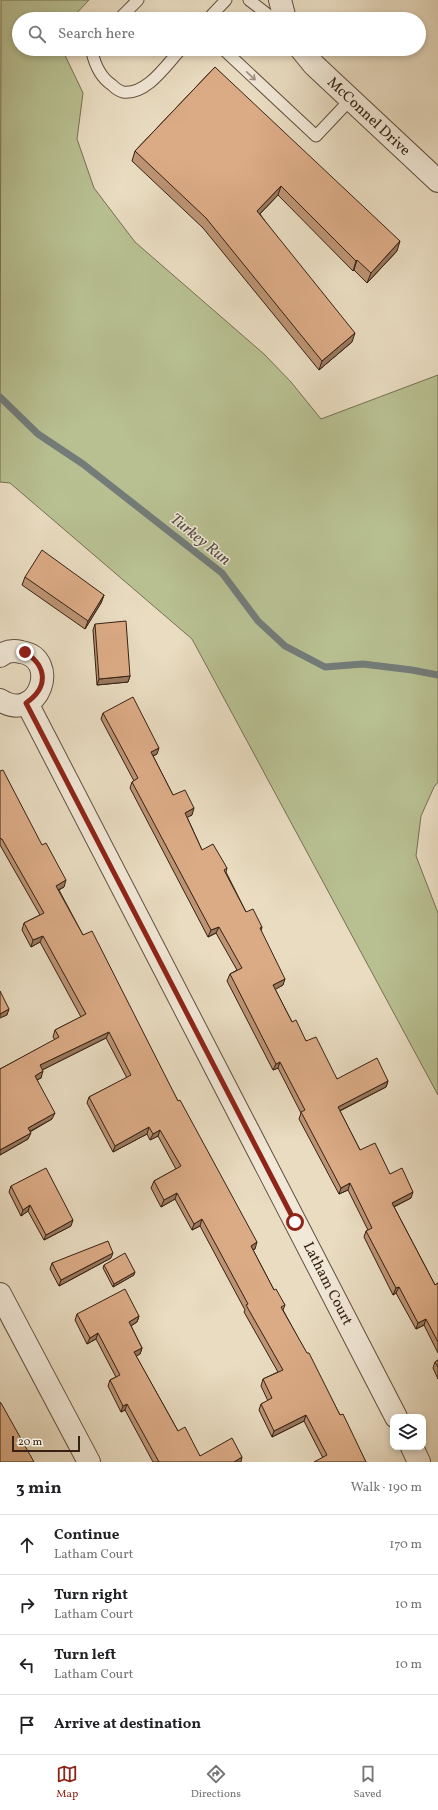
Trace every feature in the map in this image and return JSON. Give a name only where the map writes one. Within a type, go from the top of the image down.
[{"type":"street","name":"McConnel Drive","points":[[307,56],[350,100],[438,182]]},
{"type":"street","points":[[0,656],[14,651],[25,652],[34,658],[40,667],[43,677],[41,688],[35,697],[26,703],[16,706],[6,704],[0,700]]},
{"type":"street","name":"Latham Court","points":[[26,703],[394,1414]]},
{"type":"street","points":[[0,1294],[89,1462]]},
{"type":"street","points":[[413,1450],[419,1462]]},
{"type":"lane","points":[[126,12],[138,0]]},
{"type":"lane","points":[[215,12],[226,0]]},
{"type":"lane","points":[[249,0],[265,12]]},
{"type":"lane","points":[[93,56],[95,64],[105,80],[121,92],[135,91],[150,82],[174,56]]},
{"type":"lane","points":[[230,56],[316,136],[350,100]]},
{"type":"green space","points":[[1,0],[89,0],[78,12],[12,12],[12,56],[65,56],[83,93],[77,139],[94,188],[135,242],[264,354],[291,382],[321,419],[438,375],[438,782],[434,787],[421,816],[416,856],[438,913],[438,1095],[192,639],[10,483],[0,482]]},
{"type":"building","points":[[215,67],[400,241],[371,273],[357,260],[356,261],[281,186],[257,211],[355,333],[322,361],[206,218],[135,151]]},
{"type":"building","points":[[42,550],[104,595],[88,621],[25,577]]},
{"type":"building","points":[[126,621],[130,676],[99,679],[95,624]]},
{"type":"building","points":[[133,697],[159,748],[151,752],[173,795],[185,790],[194,808],[185,813],[202,850],[213,844],[227,868],[224,870],[246,912],[253,909],[262,927],[260,928],[285,979],[273,985],[292,1022],[296,1020],[306,1041],[316,1037],[337,1079],[377,1058],[388,1081],[338,1107],[360,1150],[375,1143],[390,1174],[402,1168],[413,1192],[392,1203],[435,1285],[438,1283],[438,1342],[426,1319],[418,1323],[399,1287],[396,1288],[366,1231],[372,1228],[350,1183],[341,1188],[301,1112],[305,1110],[280,1062],[276,1064],[230,974],[242,968],[219,927],[211,930],[132,782],[138,778],[103,713]]},
{"type":"building","points":[[3,770],[42,845],[46,843],[66,880],[56,886],[83,935],[92,931],[178,1101],[180,1100],[257,1242],[251,1246],[274,1290],[276,1289],[285,1305],[281,1307],[307,1353],[309,1353],[340,1415],[343,1414],[366,1462],[314,1462],[327,1455],[306,1415],[274,1431],[261,1404],[272,1398],[263,1379],[283,1370],[246,1305],[248,1304],[202,1219],[194,1224],[177,1193],[164,1200],[154,1181],[181,1166],[160,1130],[153,1134],[149,1127],[115,1146],[89,1097],[131,1075],[109,1032],[40,1065],[43,1071],[35,1076],[55,1113],[28,1128],[31,1133],[0,1150],[0,1069],[59,1037],[55,1030],[86,1014],[43,936],[33,940],[24,923],[44,913],[2,839],[0,838],[0,771]]},
{"type":"building","points":[[0,991],[9,1009],[0,1014]]},
{"type":"building","points":[[46,1168],[73,1220],[46,1235],[30,1205],[23,1210],[11,1186]]},
{"type":"building","points":[[108,1241],[113,1253],[61,1280],[52,1263]]},
{"type":"building","points":[[125,1253],[135,1272],[114,1284],[104,1265]]},
{"type":"building","points":[[125,1289],[139,1316],[129,1322],[142,1348],[134,1352],[178,1431],[185,1427],[200,1456],[232,1438],[242,1457],[234,1462],[159,1462],[127,1404],[123,1406],[110,1380],[120,1375],[98,1333],[90,1338],[77,1314]]},
{"type":"building","points":[[438,1360],[438,1367],[435,1362]]},
{"type":"building","points":[[0,1402],[1,1403],[34,1462],[0,1462]]},
{"type":"waterway","name":"Turkey Run","points":[[0,397],[38,434],[83,464],[222,573],[258,621],[285,646],[325,667],[363,664],[438,675]]},
{"type":"route","points":[[25,652],[34,658],[40,667],[43,677],[41,688],[35,697],[26,703],[295,1222]]}]
